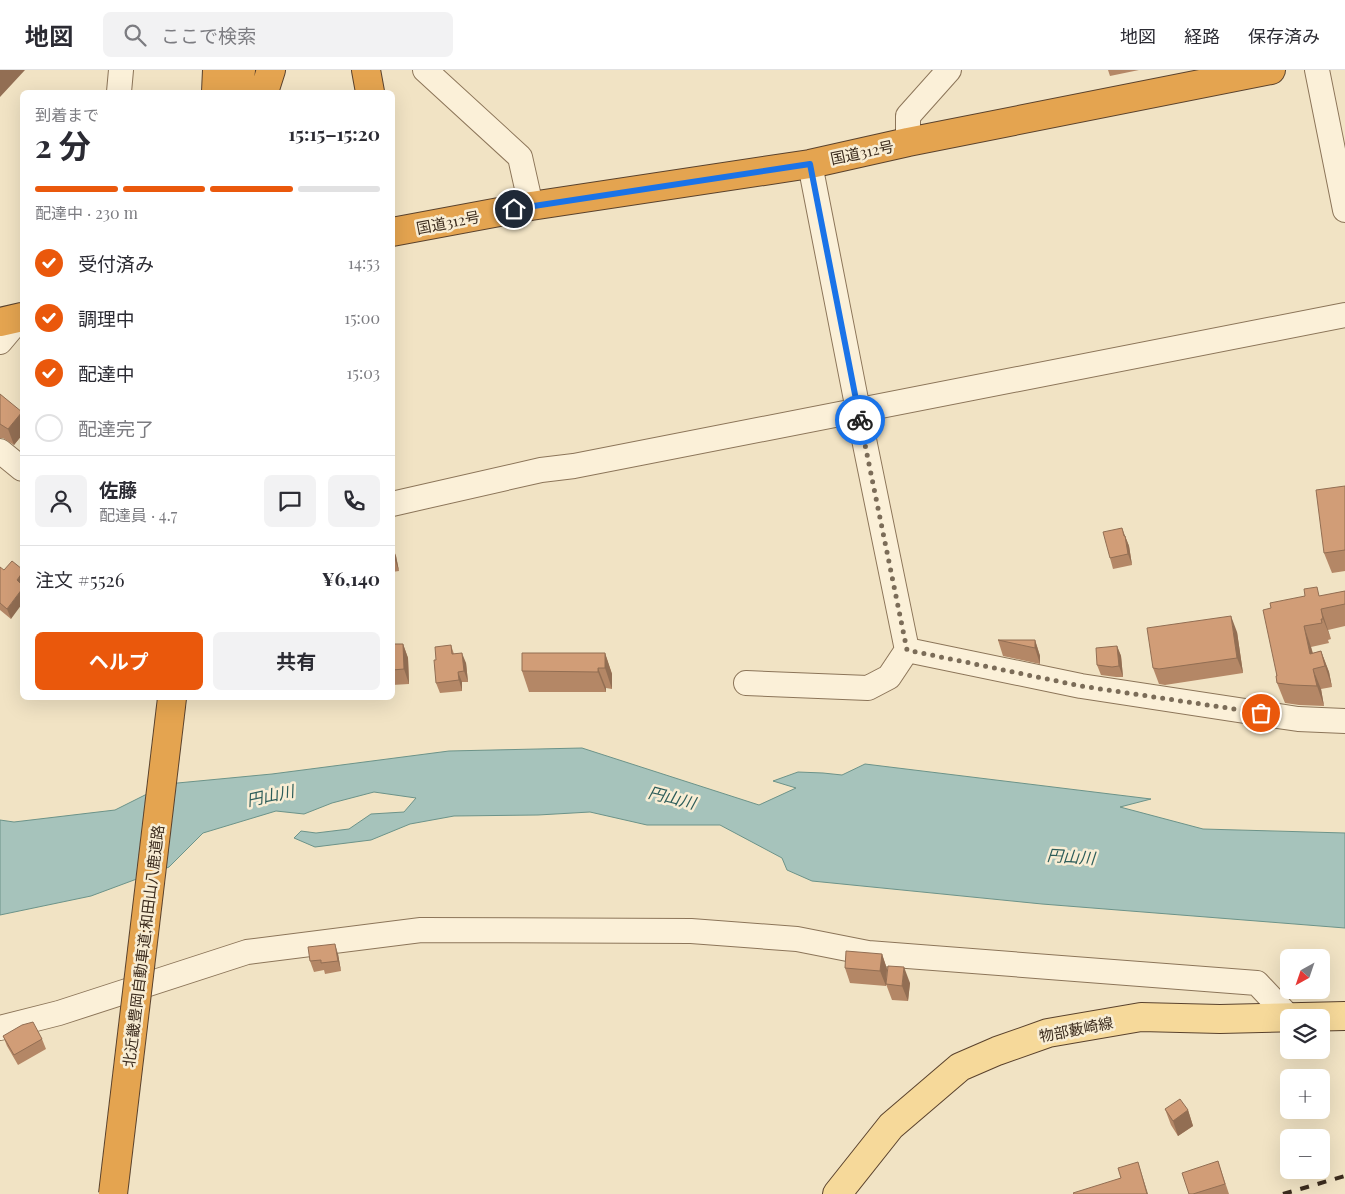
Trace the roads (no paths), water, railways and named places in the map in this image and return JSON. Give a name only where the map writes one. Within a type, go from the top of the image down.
[{"type":"highway","points":[[216,90],[217,70]]},
{"type":"highway","points":[[238,90],[241,70]]},
{"type":"highway","points":[[265,90],[271,70]]},
{"type":"highway","points":[[350,70],[353,90]]},
{"type":"highway","points":[[366,70],[370,90]]},
{"type":"highway","name":"国道312号","points":[[395,231],[531,206],[810,164],[1206,76],[1270,70]]},
{"type":"highway","name":"北近畿豊岡自動車道;和田山八鹿道路","points":[[113,1194],[172,700]]},
{"type":"main road","name":"物部藪崎線","points":[[1330,1016],[1345,1016]]},
{"type":"main road","name":"物部藪崎線","points":[[837,1194],[891,1126],[960,1067],[997,1051],[1048,1033],[1142,1017],[1220,1019],[1280,1017]]},
{"type":"street","points":[[119,90],[121,70]]},
{"type":"street","points":[[425,70],[520,157],[531,206]]},
{"type":"street","points":[[908,142],[908,116],[949,70]]},
{"type":"street","points":[[1317,70],[1345,210]]},
{"type":"street","points":[[746,683],[868,688],[889,677],[907,650],[810,164]]},
{"type":"street","points":[[395,503],[541,470],[574,466],[1345,315]]},
{"type":"street","points":[[0,342],[14,319]]},
{"type":"street","points":[[0,450],[20,467]]},
{"type":"street","points":[[907,650],[1081,686],[1298,719],[1345,721]]},
{"type":"street","points":[[0,1028],[58,1013],[247,952],[421,930],[691,931],[797,939],[868,953],[1257,983],[1281,1009]]},
{"type":"water","name":"円山川","points":[[582,748],[759,805],[796,788],[773,781],[798,772],[842,775],[865,764],[1151,799],[1120,807],[1203,829],[1345,833],[1345,928],[1042,904],[812,881],[787,870],[782,858],[720,825],[647,825],[590,812],[454,816],[410,824],[371,840],[315,847],[294,838],[301,831],[316,833],[349,829],[371,814],[404,812],[416,798],[374,792],[332,803],[304,814],[276,811],[203,833],[169,867],[91,896],[0,915],[0,820],[14,822],[115,810],[167,784],[272,774],[449,751]]},
{"type":"railway","points":[[1283,1194],[1345,1176]]}]
